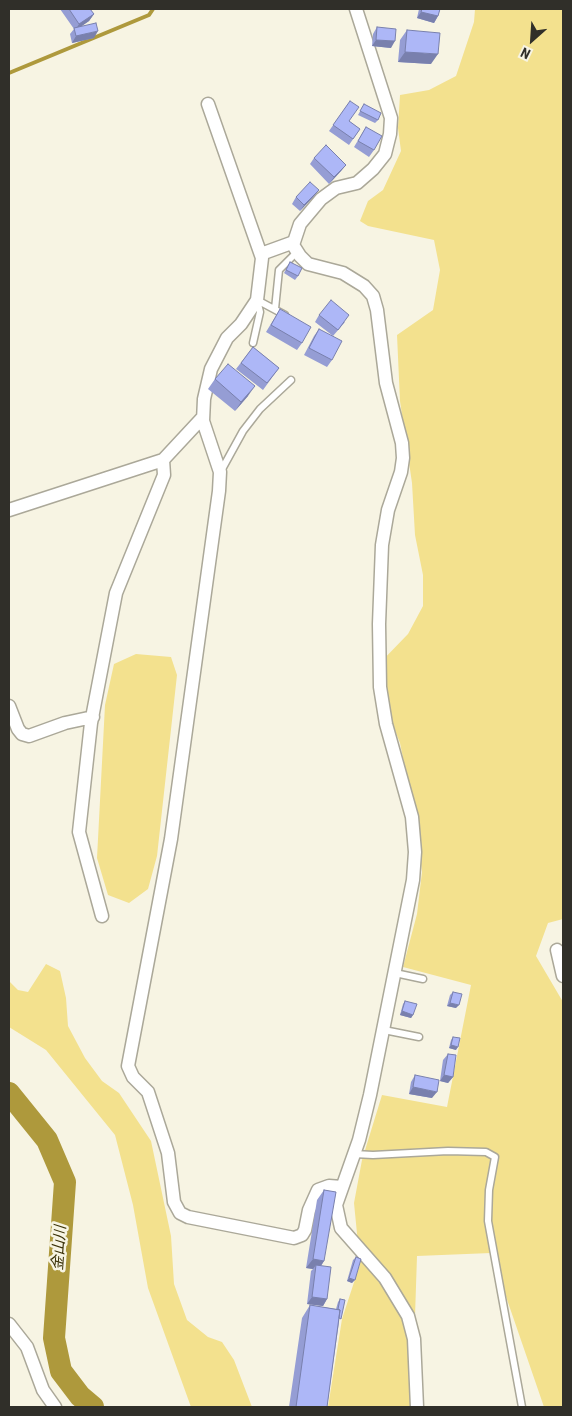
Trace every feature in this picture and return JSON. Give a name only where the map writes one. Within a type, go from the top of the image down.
[{"type":"street","points":[[356,9],[391,118],[385,154],[365,177],[357,183],[336,188],[321,199],[300,224],[295,247],[308,264],[343,273],[364,286],[373,296],[377,310],[386,383],[402,443],[403,458],[401,472],[388,510],[382,545],[379,624],[381,705],[412,817],[415,845],[413,880],[396,973],[370,1095],[354,1154],[336,1205],[341,1228],[385,1278],[408,1316],[414,1338],[417,1407]]},
{"type":"street","points":[[208,104],[261,254],[257,300],[241,324],[227,338],[211,369],[203,417],[220,472],[171,839],[128,1066],[134,1077],[148,1092],[168,1153],[174,1202],[180,1213],[188,1217],[294,1238],[302,1235],[305,1230],[309,1210],[318,1190],[329,1186],[342,1187]]},
{"type":"street","points":[[261,254],[295,247]]},
{"type":"street","points":[[9,510],[163,460],[203,417]]},
{"type":"street","points":[[102,916],[79,832],[92,718],[116,593],[164,475],[163,460]]},
{"type":"street","points":[[9,706],[18,729],[22,734],[29,736],[65,723],[92,718]]},
{"type":"street","points":[[557,950],[563,976]]},
{"type":"street","points":[[9,1324],[27,1347],[43,1390],[55,1407]]},
{"type":"lane","points":[[275,309],[279,270],[295,247]]},
{"type":"lane","points":[[257,300],[292,319]]},
{"type":"lane","points":[[253,343],[260,312],[257,300]]},
{"type":"lane","points":[[220,472],[243,430],[260,409],[291,380]]},
{"type":"lane","points":[[396,973],[423,979]]},
{"type":"lane","points":[[384,1030],[419,1037]]},
{"type":"lane","points":[[354,1154],[373,1155],[448,1150],[486,1152],[495,1157],[489,1190],[488,1221],[522,1407]]},
{"type":"shaded area","points":[[475,9],[563,9],[563,919],[548,923],[536,956],[563,1002],[563,1407],[544,1407],[491,1253],[417,1256],[412,1407],[328,1407],[342,1319],[360,1264],[354,1203],[362,1160],[382,1095],[447,1107],[471,985],[403,967],[417,914],[422,872],[416,822],[400,743],[388,713],[377,666],[408,634],[423,606],[423,575],[415,535],[412,483],[400,401],[397,335],[433,310],[440,270],[434,240],[368,226],[360,221],[368,201],[383,190],[401,151],[398,128],[400,95],[429,90],[456,76],[474,22]]},
{"type":"shaded area","points":[[136,654],[171,657],[177,675],[157,856],[148,889],[129,903],[108,895],[97,858],[105,705],[114,664]]},
{"type":"shaded area","points":[[46,964],[60,971],[66,998],[68,1026],[85,1058],[102,1081],[119,1093],[151,1141],[171,1236],[174,1284],[187,1320],[208,1337],[222,1342],[234,1360],[252,1407],[191,1407],[148,1288],[133,1205],[115,1135],[46,1050],[9,1027],[9,981],[18,990],[28,992]]},
{"type":"building","points":[[69,9],[90,9],[94,14],[79,24]]},
{"type":"building","points":[[422,9],[440,9],[438,16],[421,12]]},
{"type":"building","points":[[96,23],[98,31],[76,36],[74,28]]},
{"type":"building","points":[[377,27],[396,29],[395,41],[376,40]]},
{"type":"building","points":[[407,30],[440,33],[438,54],[405,52]]},
{"type":"building","points":[[350,101],[359,107],[349,121],[360,129],[353,139],[333,125]]},
{"type":"building","points":[[364,104],[381,113],[378,120],[360,111]]},
{"type":"building","points":[[366,127],[382,136],[374,150],[358,141]]},
{"type":"building","points":[[326,145],[346,165],[334,177],[314,158]]},
{"type":"building","points":[[310,182],[319,190],[304,205],[296,197]]},
{"type":"building","points":[[290,262],[302,268],[298,276],[286,270]]},
{"type":"building","points":[[331,300],[349,315],[338,330],[319,315]]},
{"type":"building","points":[[280,309],[311,327],[302,343],[271,325]]},
{"type":"building","points":[[319,329],[342,341],[332,360],[309,348]]},
{"type":"building","points":[[253,347],[279,368],[267,383],[241,363]]},
{"type":"building","points":[[228,364],[255,386],[241,402],[215,379]]},
{"type":"building","points":[[453,992],[462,994],[459,1005],[450,1003]]},
{"type":"building","points":[[405,1001],[417,1004],[413,1015],[402,1011]]},
{"type":"building","points":[[453,1037],[460,1038],[458,1047],[451,1045]]},
{"type":"building","points":[[448,1054],[456,1055],[453,1077],[444,1075]]},
{"type":"building","points":[[415,1075],[439,1080],[437,1092],[413,1087]]},
{"type":"building","points":[[324,1190],[336,1192],[324,1261],[313,1259]]},
{"type":"building","points":[[356,1257],[361,1259],[355,1280],[349,1278]]},
{"type":"building","points":[[316,1265],[331,1267],[327,1299],[312,1297]]},
{"type":"building","points":[[340,1299],[345,1300],[341,1319],[339,1318],[340,1310],[338,1309]]},
{"type":"building","points":[[310,1305],[340,1310],[327,1407],[296,1407]]},
{"type":"waterway","points":[[9,73],[149,15],[153,9]]},
{"type":"waterway","name":"金山川","points":[[9,1093],[47,1140],[65,1182],[54,1338],[61,1371],[80,1396],[93,1407]]}]
